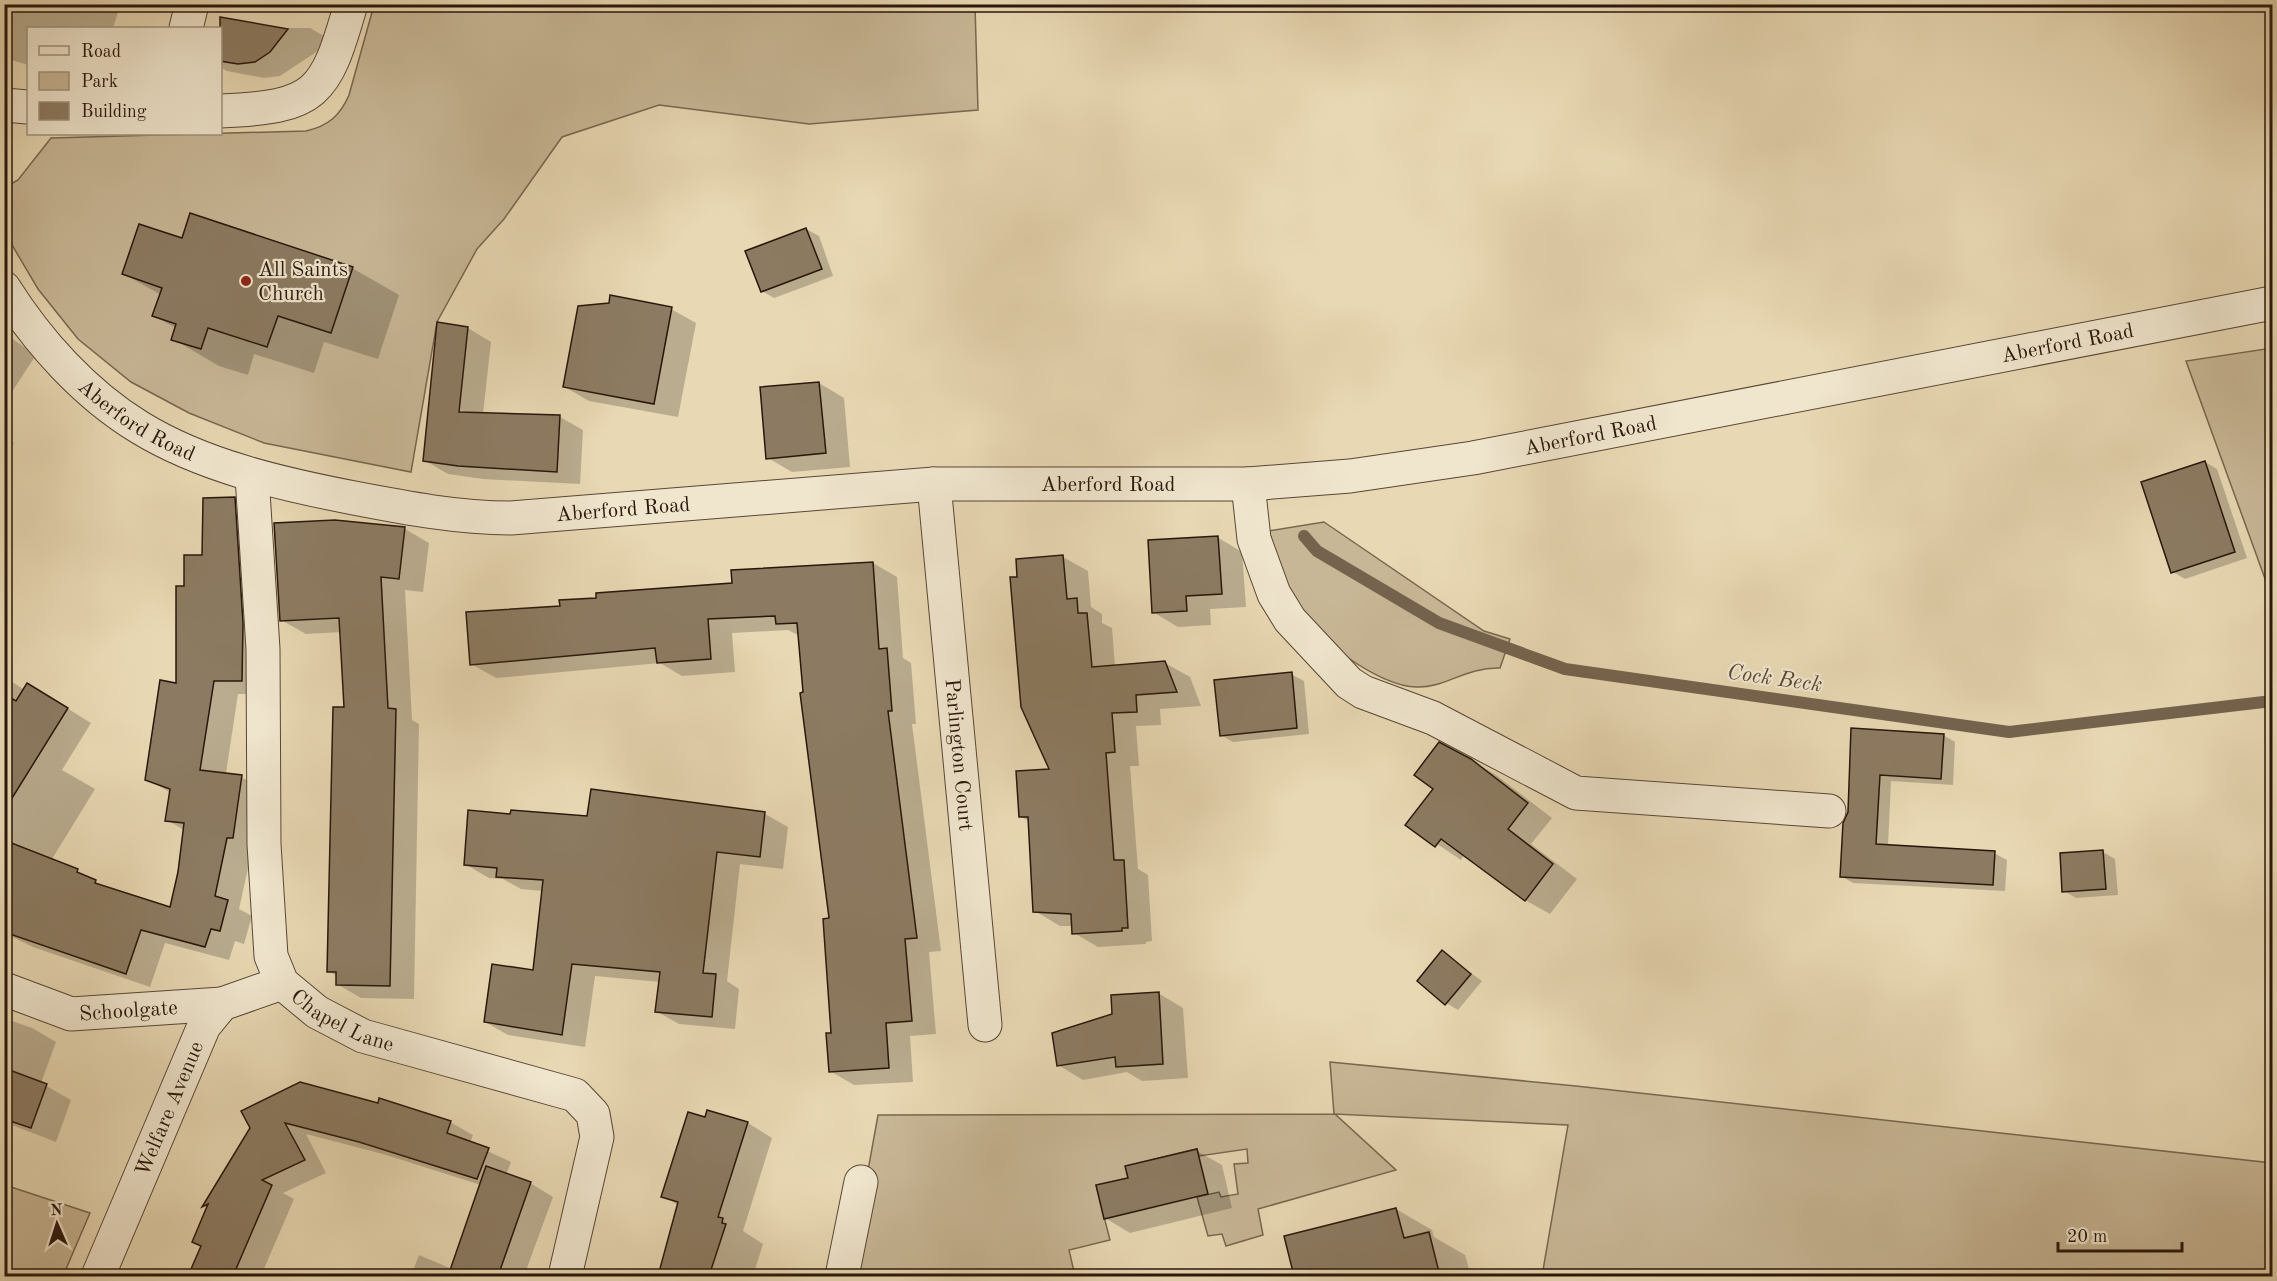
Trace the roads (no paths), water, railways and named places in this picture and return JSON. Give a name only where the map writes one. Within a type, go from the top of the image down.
[{"type":"street","points":[[186,27],[192,4]]},
{"type":"street","points":[[222,111],[284,106],[305,96],[323,79],[335,59],[351,4]]},
{"type":"street","points":[[4,105],[27,107]]},
{"type":"street","name":"Aberford Road","points":[[4,288],[50,350],[88,388],[140,428],[207,459],[252,476],[380,503],[488,518],[934,484],[1248,484],[1350,476],[1473,458],[2272,303]]},
{"type":"street","name":"Chapel Lane","points":[[252,476],[263,649],[267,889],[271,956],[282,982],[316,1012],[363,1036],[574,1095],[593,1114],[597,1137],[565,1276]]},
{"type":"street","name":"Parlington Court","points":[[934,484],[985,1024]]},
{"type":"street","points":[[1248,484],[1254,539],[1275,594],[1290,620],[1304,636],[1349,683],[1364,692],[1433,717],[1576,793],[1829,811]]},
{"type":"street","points":[[222,1004],[282,982]]},
{"type":"street","name":"Schoolgate","points":[[4,989],[71,1014],[222,1004]]},
{"type":"street","name":"Welfare Avenue","points":[[98,1276],[204,1026],[222,1004]]},
{"type":"street","points":[[842,1276],[861,1182]]},
{"type":"waterway","name":"Cock Beck","points":[[1304,536],[1317,551],[1439,623],[1565,669],[2009,732],[2272,701]]},
{"type":"place","name":"All Saints Church","points":[[246,281]]}]
